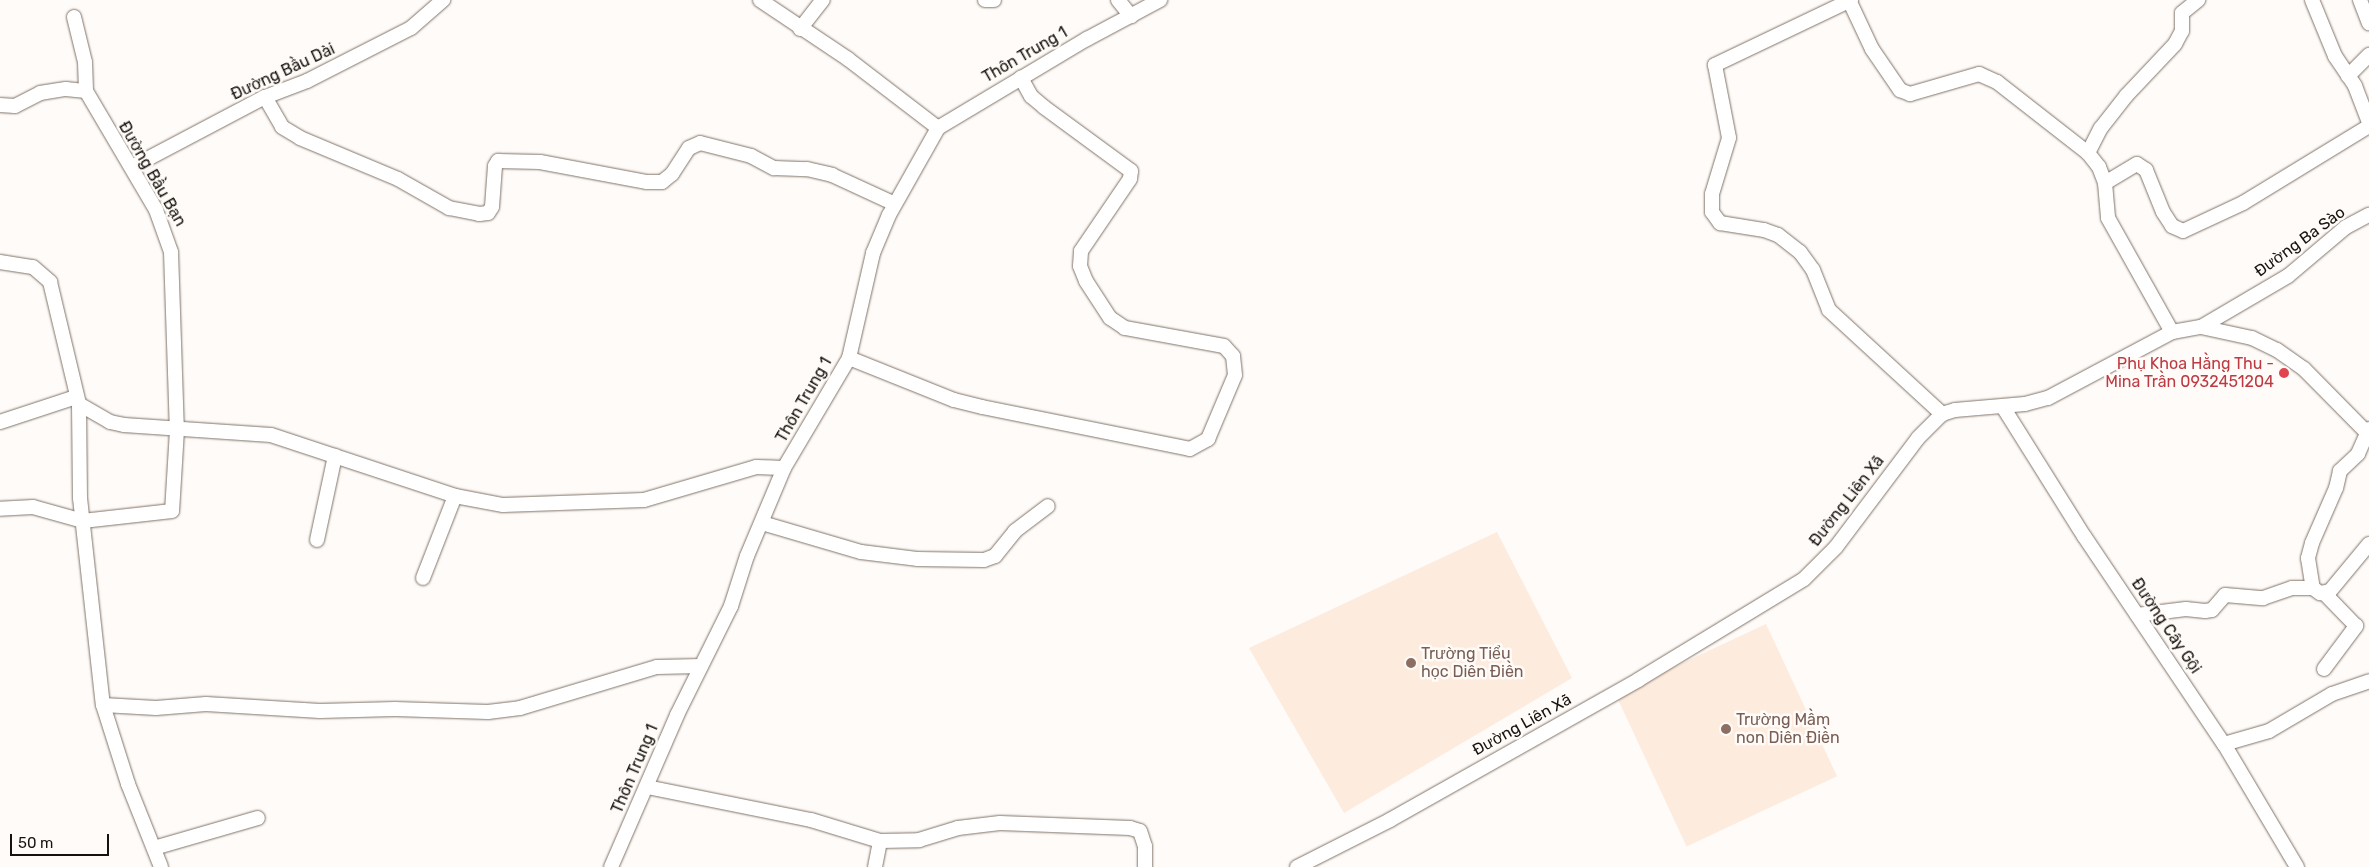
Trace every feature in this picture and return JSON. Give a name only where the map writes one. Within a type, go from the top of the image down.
[{"type":"street","name":"Đường Bầu Dài","points":[[132,167],[265,97],[307,81],[410,28],[443,0]]},
{"type":"street","points":[[760,0],[848,60],[938,128]]},
{"type":"street","points":[[800,29],[823,0]]},
{"type":"street","points":[[984,0],[994,0]]},
{"type":"street","points":[[1118,0],[1131,16]]},
{"type":"street","name":"Thôn Trung 1","points":[[610,867],[701,666],[731,606],[784,468],[849,358],[873,253],[895,204],[938,128],[1021,78],[1160,0]]},
{"type":"street","points":[[2172,332],[2108,218],[2106,183],[2099,167],[2088,153],[1997,82],[1979,74],[1910,94],[1900,90],[1872,49],[1850,0],[1716,65],[1729,138],[1712,194],[1712,212],[1720,222],[1764,230],[1778,236],[1800,252],[1813,270],[1829,310],[1942,414],[1955,410],[2025,404],[2063,392],[2172,332],[2200,327],[2252,338],[2277,350],[2304,369],[2368,432],[2358,454],[2340,470],[2336,488],[2312,543],[2308,558],[2319,591],[2356,626],[2324,669]]},
{"type":"street","points":[[2088,153],[2102,128],[2126,96],[2175,44],[2182,31],[2182,13],[2198,0]]},
{"type":"street","points":[[2106,183],[2136,164],[2146,170],[2163,212],[2172,226],[2183,232],[2243,203],[2369,124],[2348,76],[2334,56],[2312,0]]},
{"type":"street","points":[[2360,0],[2369,23]]},
{"type":"street","points":[[0,106],[15,106],[40,93],[66,89],[86,91],[85,62],[74,17]]},
{"type":"street","points":[[2348,76],[2369,56]]},
{"type":"street","points":[[849,358],[954,400],[1009,413],[1190,449],[1208,439],[1235,375],[1233,356],[1224,346],[1125,328],[1110,318],[1086,281],[1080,266],[1082,251],[1130,179],[1131,171],[1044,107],[1032,96],[1021,78]]},
{"type":"street","name":"Đường Bầu Bạn","points":[[83,521],[172,511],[177,430],[170,240],[132,167],[86,91]]},
{"type":"street","points":[[265,97],[282,126],[300,138],[398,179],[449,208],[480,214],[488,213],[492,207],[495,166],[498,161],[540,162],[647,182],[662,182],[672,174],[689,148],[700,143],[751,156],[774,168],[807,169],[832,175],[895,204]]},
{"type":"street","name":"Đường Ba Sào","points":[[2200,327],[2288,276],[2346,227],[2369,215]]},
{"type":"street","points":[[0,262],[33,267],[50,282],[78,400],[83,521],[103,705],[128,784],[161,867]]},
{"type":"street","points":[[78,400],[110,422],[177,430],[271,435],[455,496],[504,506],[644,500],[756,467],[784,468]]},
{"type":"street","points":[[0,422],[78,400]]},
{"type":"street","name":"Đường Cây Gội","points":[[2003,407],[2137,615],[2224,744],[2298,867]]},
{"type":"street","name":"Đường Liên Xã","points":[[1297,867],[1390,820],[1638,680],[1804,579],[1836,547],[1918,438],[1942,414]]},
{"type":"street","points":[[317,540],[335,456]]},
{"type":"street","points":[[423,578],[455,496]]},
{"type":"street","points":[[762,522],[861,552],[917,559],[984,560],[995,556],[1015,531],[1048,506]]},
{"type":"street","points":[[0,509],[33,507],[83,521]]},
{"type":"street","points":[[2137,615],[2186,608],[2205,611],[2212,610],[2225,595],[2263,598],[2292,588],[2319,591],[2369,544]]},
{"type":"street","points":[[103,705],[156,708],[206,704],[320,711],[395,709],[488,712],[520,708],[657,667],[701,666]]},
{"type":"street","points":[[2224,744],[2269,731],[2332,694],[2369,681]]},
{"type":"street","points":[[647,788],[811,820],[880,841],[919,840],[958,828],[1000,823],[1130,828],[1140,831],[1145,846],[1145,867]]},
{"type":"street","points":[[154,848],[258,818]]},
{"type":"street","points":[[874,867],[880,841]]},
{"type":"shaded area","name":"Trường Tiểu học Diên Điền","points":[[1497,532],[1572,678],[1344,813],[1249,648]]},
{"type":"shaded area","name":"Trường Mầm non Diên Điền","points":[[1766,624],[1837,776],[1687,846],[1616,694]]},
{"type":"place","name":"Phụ Khoa Hằng Thu - Mina Trần 0932451204","points":[[2284,373]]},
{"type":"place","name":"Trường Tiểu học Diên Điền","points":[[1411,663]]},
{"type":"place","name":"Trường Mầm non Diên Điền","points":[[1726,729]]}]
